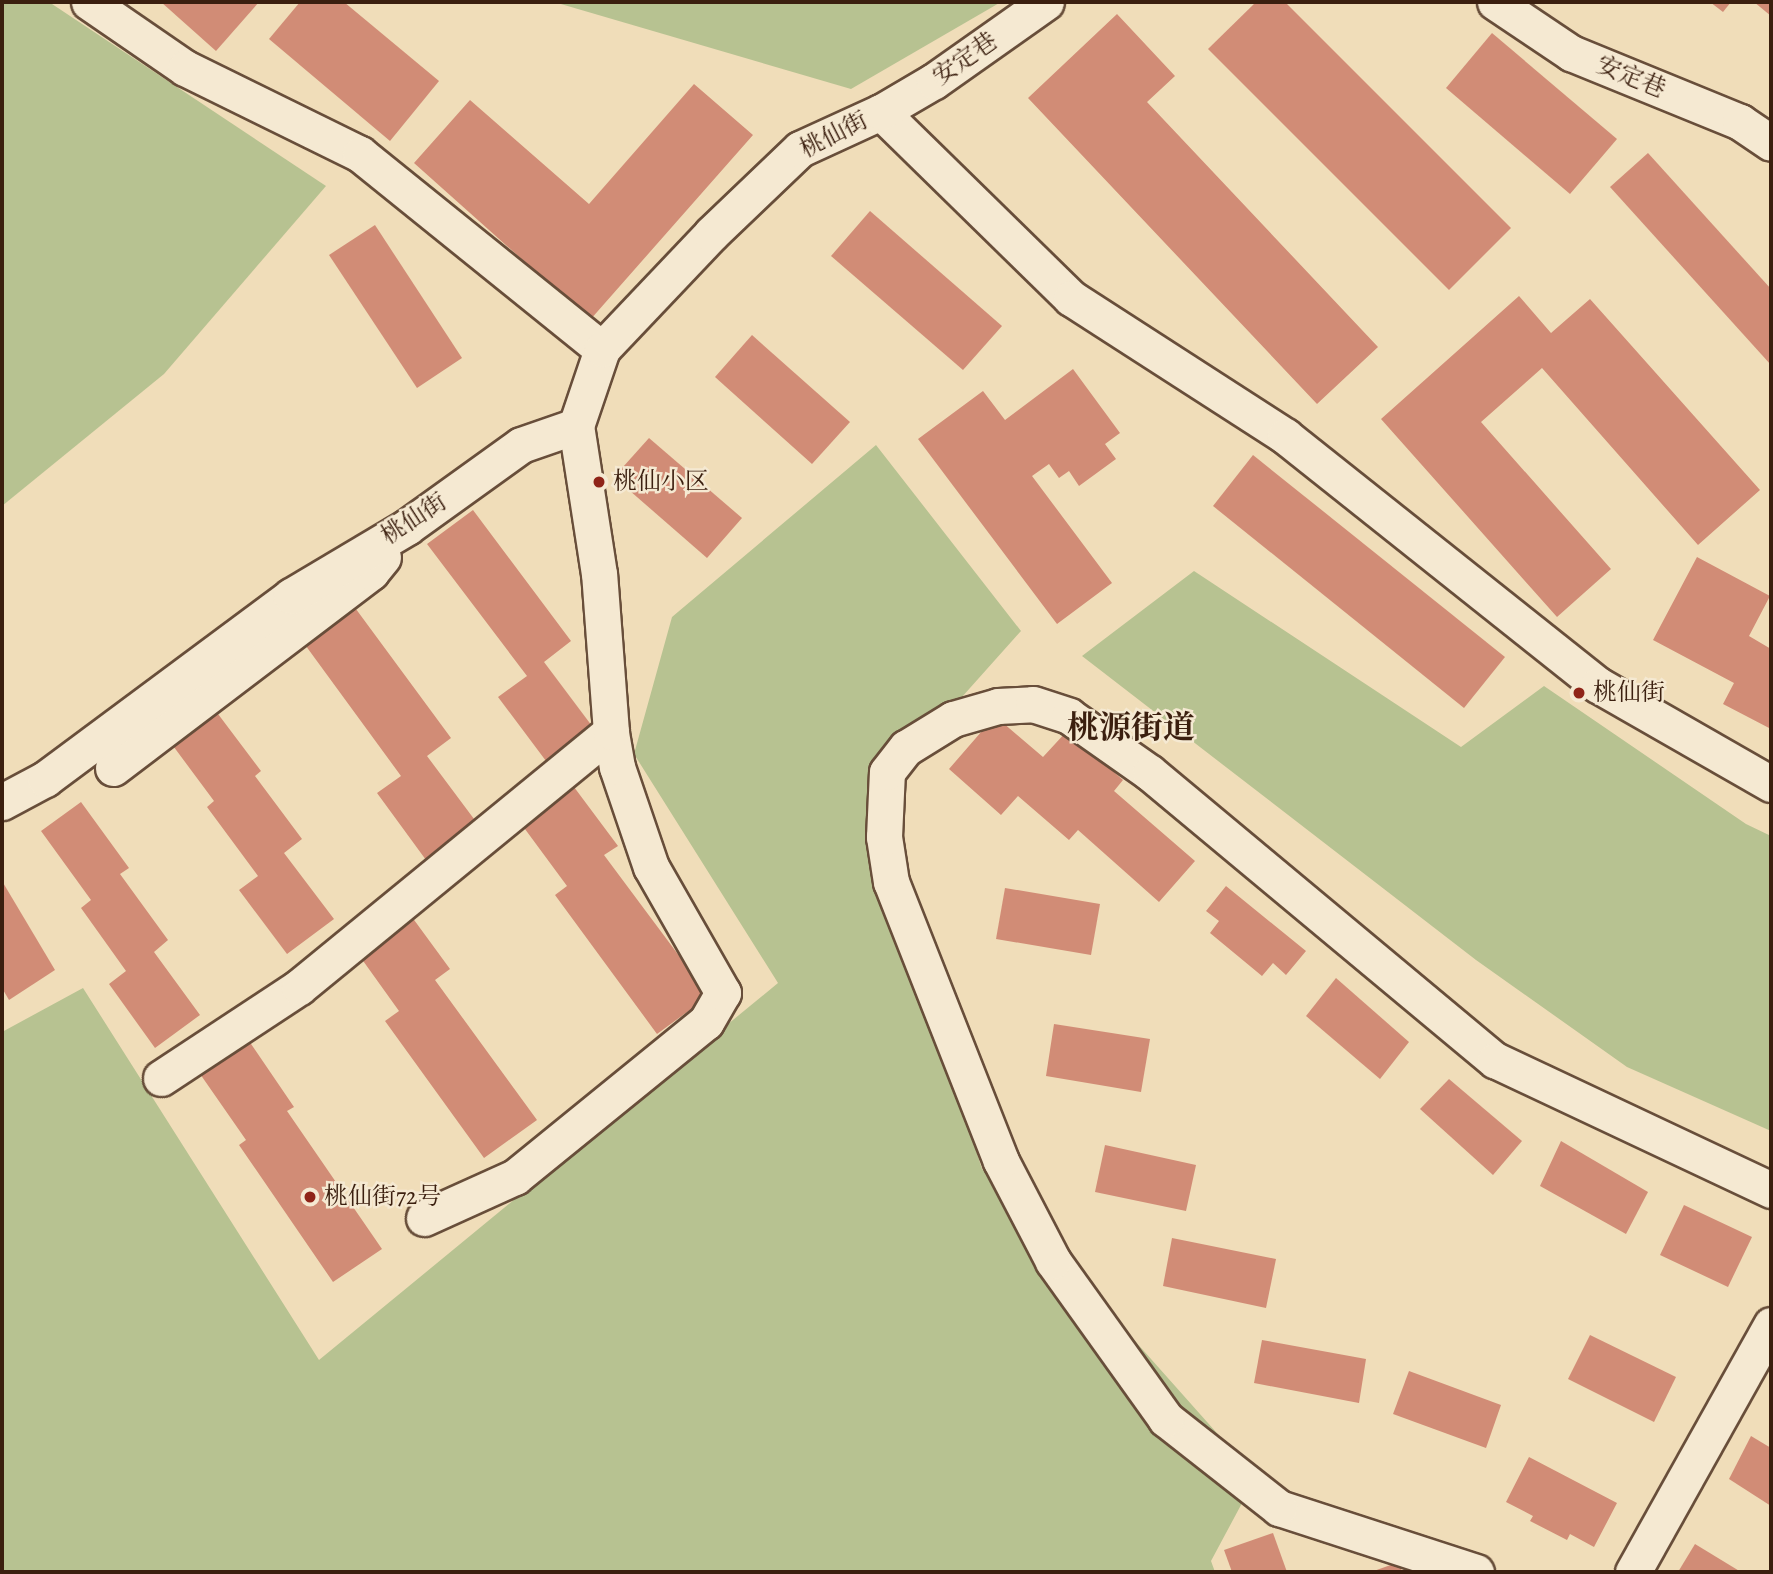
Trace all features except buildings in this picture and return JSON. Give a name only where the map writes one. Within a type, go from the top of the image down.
[{"type":"street","points":[[89,2],[185,68],[360,154],[602,349]]},
{"type":"street","name":"安定巷","points":[[881,112],[934,81],[1046,2]]},
{"type":"street","name":"安定巷","points":[[1495,2],[1572,53],[1740,122],[1771,143]]},
{"type":"street","name":"桃仙街","points":[[2,802],[45,779],[291,596],[407,527],[521,445],[576,426],[602,349],[711,234],[800,149],[881,112],[1071,298],[1284,436],[1598,685],[1771,784]]},
{"type":"street","points":[[425,1218],[515,1177],[706,1022],[723,993],[651,867],[617,766],[611,732],[599,574],[576,426]]},
{"type":"street","points":[[113,768],[371,572],[407,527]]},
{"type":"street","points":[[1476,1572],[1279,1508],[1166,1419],[1053,1261],[1001,1161],[891,882],[884,837],[887,772],[906,748],[953,719],[999,706],[1033,704],[1069,716],[1150,773],[1495,1060],[1771,1189]]},
{"type":"street","points":[[161,1078],[299,987],[611,732]]},
{"type":"street","points":[[1633,1572],[1771,1325]]},
{"type":"green space","points":[[2,2],[49,2],[326,186],[164,374],[2,506]]},
{"type":"green space","points":[[554,2],[1001,2],[851,89]]},
{"type":"green space","points":[[876,445],[1021,631],[903,763],[900,914],[982,1169],[1256,1477],[1211,1561],[1215,1572],[2,1572],[2,1032],[83,988],[319,1360],[778,983],[634,754],[672,617]]},
{"type":"green space","points":[[1194,571],[1461,747],[1544,686],[1746,824],[1771,836],[1771,1131],[1627,1067],[1476,960],[1082,656]]},
{"type":"place","name":"桃仙小区","points":[[599,482]]},
{"type":"place","name":"桃仙街","points":[[1579,693]]},
{"type":"place","name":"桃仙街72号","points":[[310,1197]]},
{"type":"district","name":"桃源街道","points":[[1131,727]]}]
